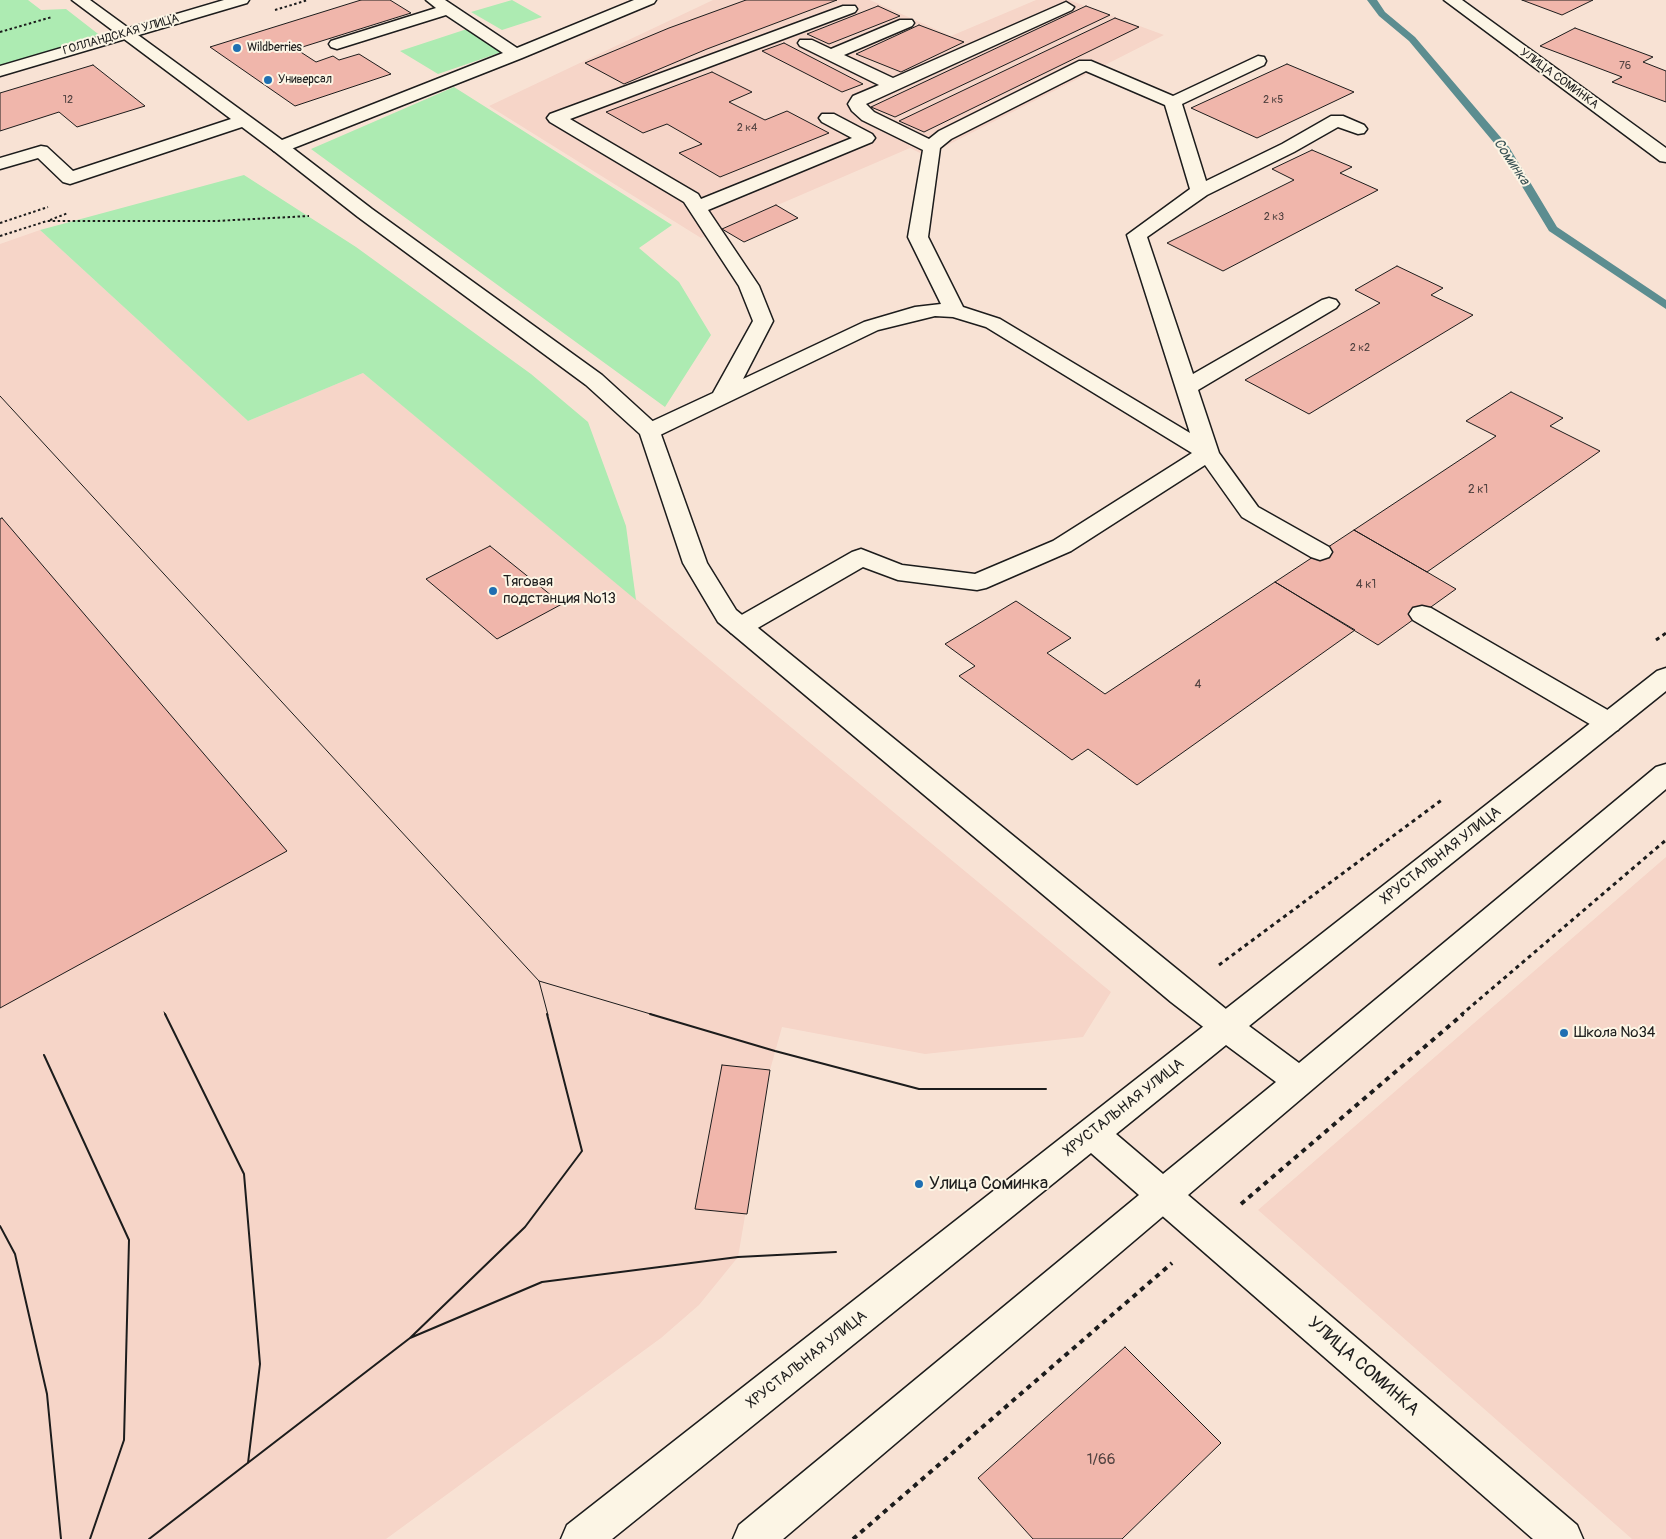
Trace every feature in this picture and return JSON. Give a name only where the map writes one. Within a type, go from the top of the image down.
[{"type":"street","name":"ГОЛЛАНДСКАЯ УЛИЦА","points":[[0,71],[241,0]]},
{"type":"street","points":[[280,147],[648,0]]},
{"type":"street","name":"УЛИЦА СОМИНКА","points":[[1452,0],[1666,157]]},
{"type":"street","points":[[84,3],[280,147],[365,213],[594,380],[650,431],[695,563],[727,616],[1182,993],[1299,1082]]},
{"type":"street","points":[[337,44],[441,5],[516,54]]},
{"type":"street","points":[[955,311],[918,237],[932,150],[930,146],[868,116],[858,108],[859,100],[1066,7]]},
{"type":"street","points":[[720,399],[750,348],[762,321],[749,286],[691,198],[556,118],[849,8]]},
{"type":"street","points":[[830,55],[906,23]]},
{"type":"street","points":[[806,43],[893,84]]},
{"type":"street","points":[[930,146],[945,135],[1084,65],[1172,102],[1258,61]]},
{"type":"street","points":[[1172,102],[1200,191]]},
{"type":"street","points":[[697,208],[866,138],[828,118]]},
{"type":"street","points":[[1320,552],[1250,512],[1208,453],[1137,235],[1200,191],[1288,148],[1337,120],[1358,129]]},
{"type":"street","points":[[0,164],[40,151],[70,178],[244,122]]},
{"type":"street","points":[[1187,387],[1330,304]]},
{"type":"street","points":[[650,431],[871,326],[915,312],[935,310],[955,311],[992,323],[1208,453]]},
{"type":"street","points":[[740,627],[861,557],[898,572],[977,582],[1062,546],[1208,453]]},
{"type":"street","points":[[1422,614],[1609,722]]},
{"type":"street","name":"ХРУСТАЛЬНАЯ УЛИЦА","points":[[582,1539],[1666,677]]},
{"type":"street","points":[[753,1539],[1666,774]]},
{"type":"street","name":"УЛИЦА СОМИНКА","points":[[1092,1133],[1563,1539]]},
{"type":"path","points":[[270,11],[308,0]]},
{"type":"path","points":[[0,32],[84,3]]},
{"type":"path","points":[[0,236],[47,221],[216,221],[365,213]]},
{"type":"path","points":[[1651,644],[1666,633]]},
{"type":"path","points":[[1182,993],[1445,798]]},
{"type":"path","points":[[853,1539],[1666,840]]},
{"type":"shaded area","points":[[713,0],[870,0],[951,36],[1036,0],[1069,0],[1164,35],[926,156],[910,148],[701,238],[489,106]]},
{"type":"shaded area","points":[[40,230],[248,421],[363,373],[1111,992],[1083,1037],[925,1054],[782,1027],[770,1070],[738,1257],[699,1305],[661,1338],[386,1539],[0,1539],[0,244]]},
{"type":"shaded area","name":"Школа №34","points":[[1666,857],[1666,1539],[1632,1539],[1258,1210]]},
{"type":"green space","points":[[0,0],[28,0],[41,10],[66,9],[102,37],[0,67]]},
{"type":"green space","points":[[512,0],[542,17],[502,30],[471,12]]},
{"type":"green space","points":[[467,29],[505,51],[438,74],[400,51]]},
{"type":"green space","points":[[454,87],[672,225],[639,248],[679,282],[711,335],[665,407],[311,149]]},
{"type":"green space","points":[[244,175],[356,247],[531,374],[588,422],[626,526],[636,600],[363,373],[248,421],[40,230]]},
{"type":"building","points":[[361,0],[390,0],[411,13],[296,49],[316,62],[333,56],[339,60],[359,54],[391,74],[295,106],[210,47]]},
{"type":"building","points":[[746,0],[837,0],[707,49],[624,84],[585,63],[669,28]]},
{"type":"building","points":[[1522,0],[1593,0],[1562,15]]},
{"type":"building","points":[[878,6],[900,16],[829,44],[807,34]]},
{"type":"building","points":[[1086,6],[1110,15],[895,117],[871,107]]},
{"type":"building","points":[[1115,18],[1139,27],[924,132],[899,121]]},
{"type":"building","points":[[919,25],[964,42],[901,72],[856,54]]},
{"type":"building","points":[[1575,28],[1653,57],[1643,62],[1666,71],[1666,102],[1612,82],[1622,77],[1540,46]]},
{"type":"building","points":[[784,43],[863,84],[842,92],[762,51]]},
{"type":"building","points":[[1287,64],[1354,92],[1257,138],[1191,108]]},
{"type":"building","points":[[93,65],[145,106],[77,127],[59,112],[0,131],[0,93]]},
{"type":"building","points":[[712,72],[752,92],[729,102],[765,120],[787,111],[829,133],[720,177],[679,153],[702,144],[667,124],[643,133],[606,112]]},
{"type":"building","points":[[1312,150],[1352,167],[1340,173],[1378,190],[1223,271],[1167,243],[1294,180],[1272,169]]},
{"type":"building","points":[[776,205],[798,218],[744,242],[722,229]]},
{"type":"building","points":[[1397,266],[1443,288],[1431,295],[1473,315],[1309,414],[1245,380],[1380,303],[1355,290]]},
{"type":"building","points":[[1511,392],[1563,418],[1550,426],[1600,451],[1427,572],[1354,530],[1496,436],[1466,421]]},
{"type":"building","points":[[2,518],[287,851],[0,1008],[0,519]]},
{"type":"building","points":[[1354,530],[1456,589],[1378,645],[1275,582]]},
{"type":"building","name":"Тяговая подстанция №13","points":[[490,546],[562,604],[497,639],[426,579]]},
{"type":"building","points":[[1275,582],[1355,630],[1137,785],[1088,749],[1072,760],[959,676],[975,666],[945,644],[1016,601],[1071,638],[1047,653],[1105,694]]},
{"type":"building","points":[[722,1065],[770,1070],[747,1214],[695,1209]]},
{"type":"building","points":[[1125,1347],[1221,1443],[1122,1539],[1033,1539],[978,1478]]},
{"type":"waterway","name":"Соминка","points":[[1372,0],[1382,14],[1412,39],[1505,149],[1553,229],[1666,305]]},
{"type":"tram line","points":[[0,396],[539,981]]},
{"type":"tram line","points":[[539,981],[654,1015]]},
{"type":"tram line","points":[[539,981],[548,1015]]},
{"type":"tram line","points":[[165,1014],[244,1174],[260,1364],[248,1463]]},
{"type":"tram line","points":[[410,1338],[525,1227],[582,1151],[547,1014]]},
{"type":"tram line","points":[[650,1014],[775,1051],[919,1089],[1046,1089]]},
{"type":"tram line","points":[[44,1055],[129,1240],[124,1440],[90,1539]]},
{"type":"tram line","points":[[0,1226],[15,1254],[47,1394],[61,1539]]},
{"type":"tram line","points":[[410,1338],[542,1282],[738,1257],[836,1252]]},
{"type":"tram line","points":[[248,1463],[410,1338]]},
{"type":"tram line","points":[[149,1539],[248,1463]]},
{"type":"place","name":"Wildberries","points":[[237,48]]},
{"type":"place","name":"Универсал","points":[[268,80]]},
{"type":"place","name":"Тяговая подстанция №13","points":[[493,591]]},
{"type":"place","name":"Школа №34","points":[[1564,1033]]},
{"type":"place","name":"Улица Соминка","points":[[919,1184]]}]
